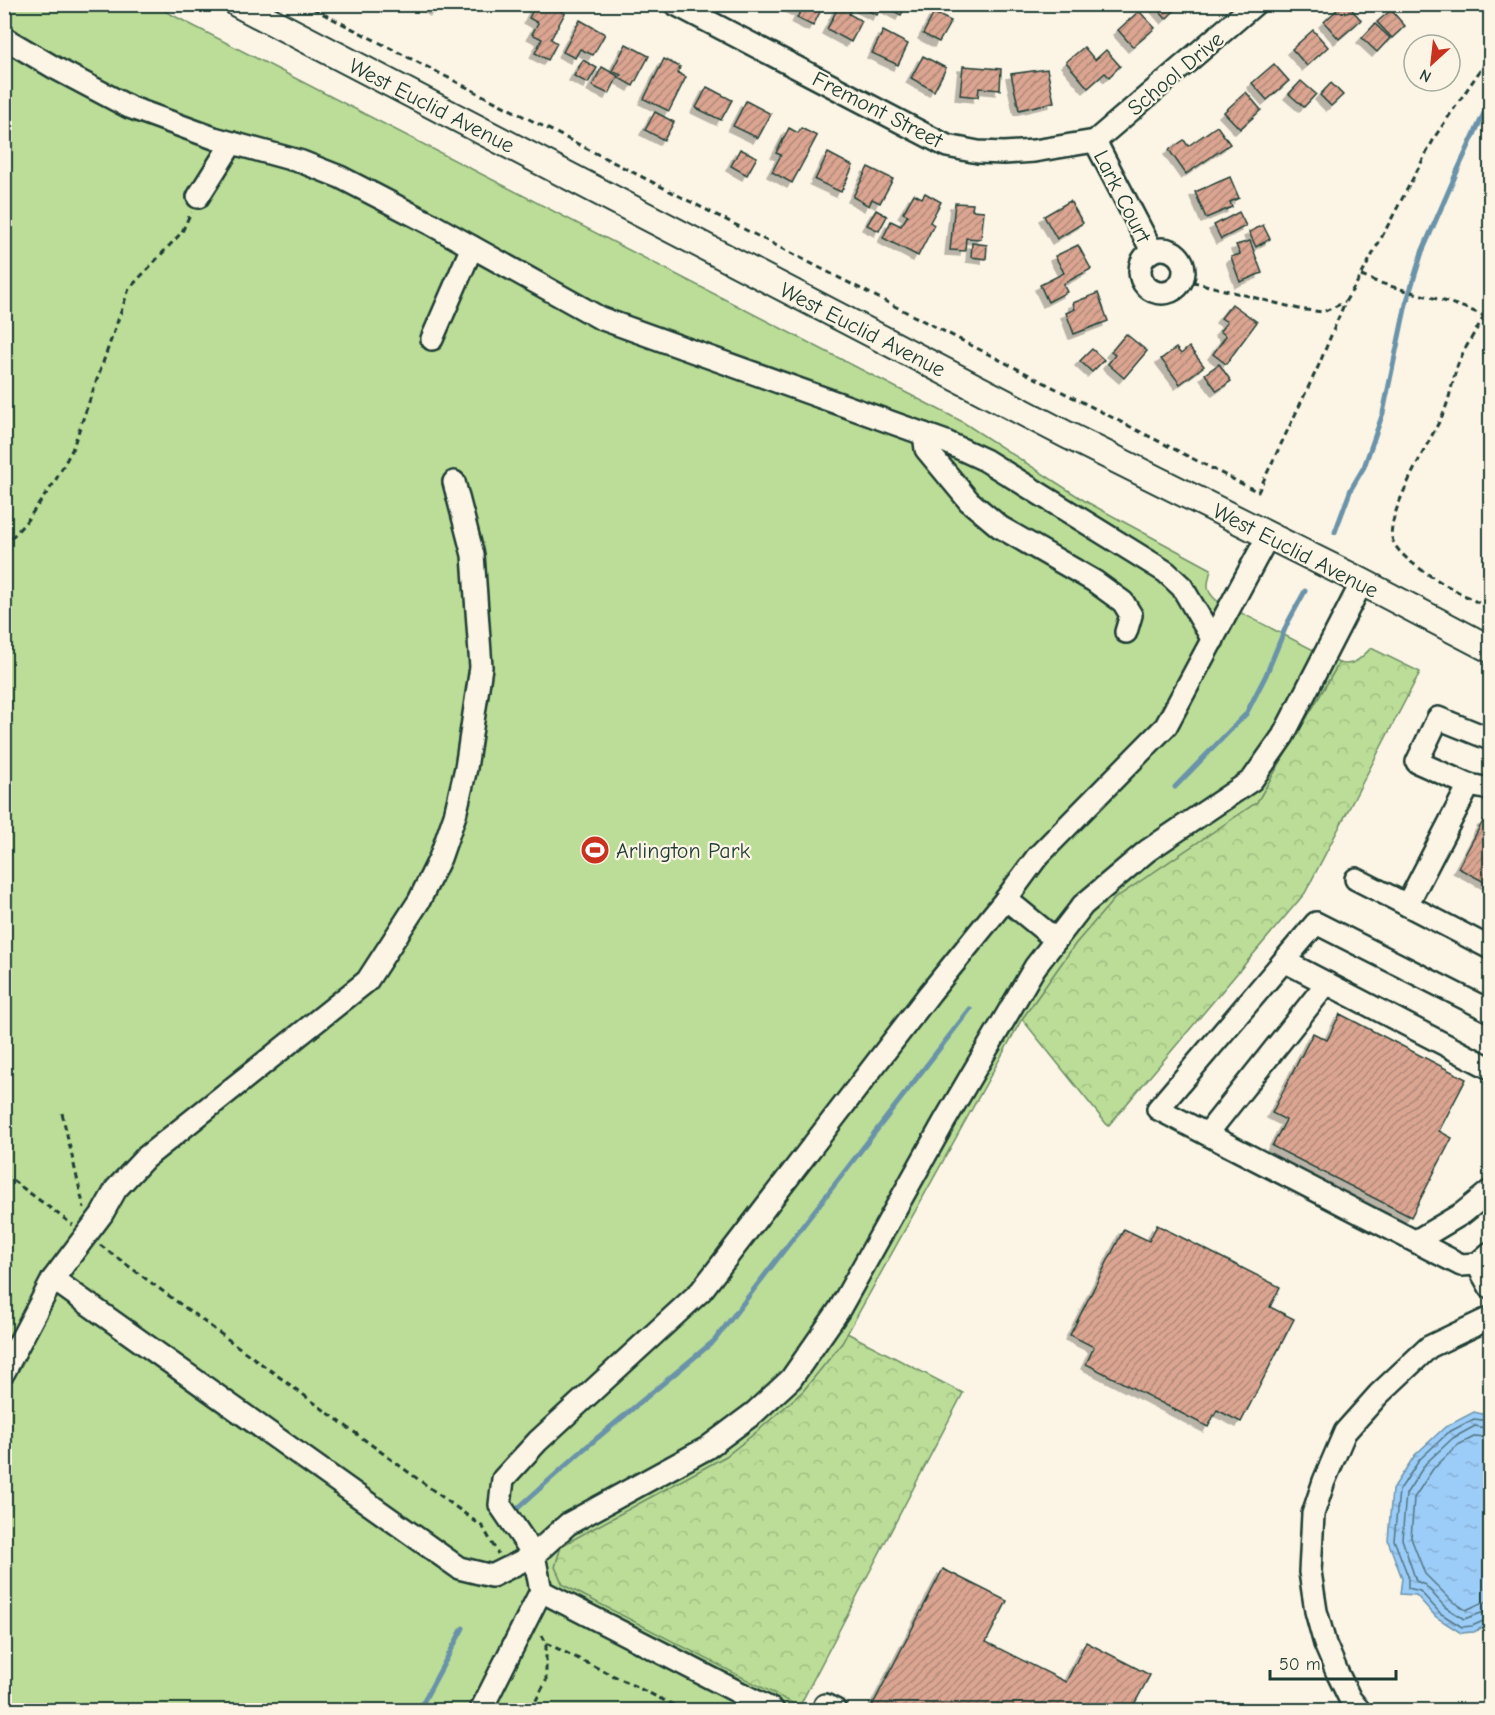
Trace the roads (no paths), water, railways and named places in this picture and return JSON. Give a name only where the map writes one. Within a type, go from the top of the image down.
[{"type":"main road","name":"West Euclid Avenue","points":[[238,4],[1056,429],[1362,582],[1491,650]]},
{"type":"street","name":"Fremont Street","points":[[675,4],[947,146],[978,152],[1034,152],[1095,141]]},
{"type":"street","name":"School Drive","points":[[1095,141],[1255,4]]},
{"type":"street","points":[[4,38],[129,107],[232,143],[302,162],[340,177],[600,318],[924,434],[985,460],[1166,572],[1182,587],[1213,639]]},
{"type":"street","name":"Lark Court","points":[[1095,141],[1152,251]]},
{"type":"street","points":[[198,197],[232,143]]},
{"type":"street","points":[[432,339],[472,247]]},
{"type":"street","name":"Lark Court","points":[[1166,249],[1179,256],[1184,270],[1182,279],[1174,289],[1167,292],[1153,291],[1147,287],[1140,275],[1142,261],[1152,251],[1166,249]]},
{"type":"street","points":[[924,434],[926,449],[969,501],[1000,527],[1094,581],[1123,602],[1131,615],[1126,632]]},
{"type":"street","points":[[4,1372],[53,1279],[102,1214],[116,1189],[145,1158],[367,981],[419,901],[440,858],[455,815],[466,768],[481,667],[473,555],[454,482]]},
{"type":"street","points":[[481,1710],[541,1591],[534,1555],[500,1505],[503,1479],[538,1441],[701,1292],[1037,857],[1166,726],[1268,536]]},
{"type":"street","points":[[53,1279],[459,1568],[492,1576],[534,1555],[568,1524],[707,1448],[754,1413],[791,1378],[839,1310],[1035,967],[1083,905],[1148,851],[1251,780],[1283,736],[1362,582]]},
{"type":"street","points":[[1491,739],[1437,718],[1417,762],[1469,785],[1491,789]]},
{"type":"street","points":[[1407,905],[1469,785]]},
{"type":"street","points":[[1356,879],[1491,948]]},
{"type":"street","points":[[1006,899],[1056,940]]},
{"type":"street","points":[[1491,1011],[1316,922],[1158,1109],[1461,1265],[1484,1259],[1491,1287]]},
{"type":"street","points":[[1284,961],[1491,1068]]},
{"type":"street","points":[[1207,1134],[1327,983]]},
{"type":"street","points":[[1416,1241],[1463,1213],[1491,1191]]},
{"type":"street","points":[[1359,1710],[1350,1700],[1325,1644],[1316,1611],[1310,1572],[1313,1514],[1324,1481],[1345,1432],[1379,1394],[1429,1347],[1491,1318]]},
{"type":"street","points":[[541,1591],[773,1710]]},
{"type":"water","points":[[1474,1412],[1490,1416],[1490,1623],[1474,1632],[1461,1633],[1436,1617],[1416,1595],[1400,1594],[1402,1578],[1388,1541],[1392,1490],[1415,1455],[1445,1427]]},
{"type":"waterway","points":[[1335,532],[1351,489],[1364,467],[1383,413],[1406,304],[1422,252],[1459,167],[1490,105]]},
{"type":"waterway","points":[[1175,787],[1246,714],[1266,675],[1287,624],[1305,591]]},
{"type":"waterway","points":[[518,1508],[584,1449],[714,1341],[970,1009]]},
{"type":"waterway","points":[[419,1710],[463,1628]]},
{"type":"place","name":"Arlington Park","points":[[595,850]]}]
